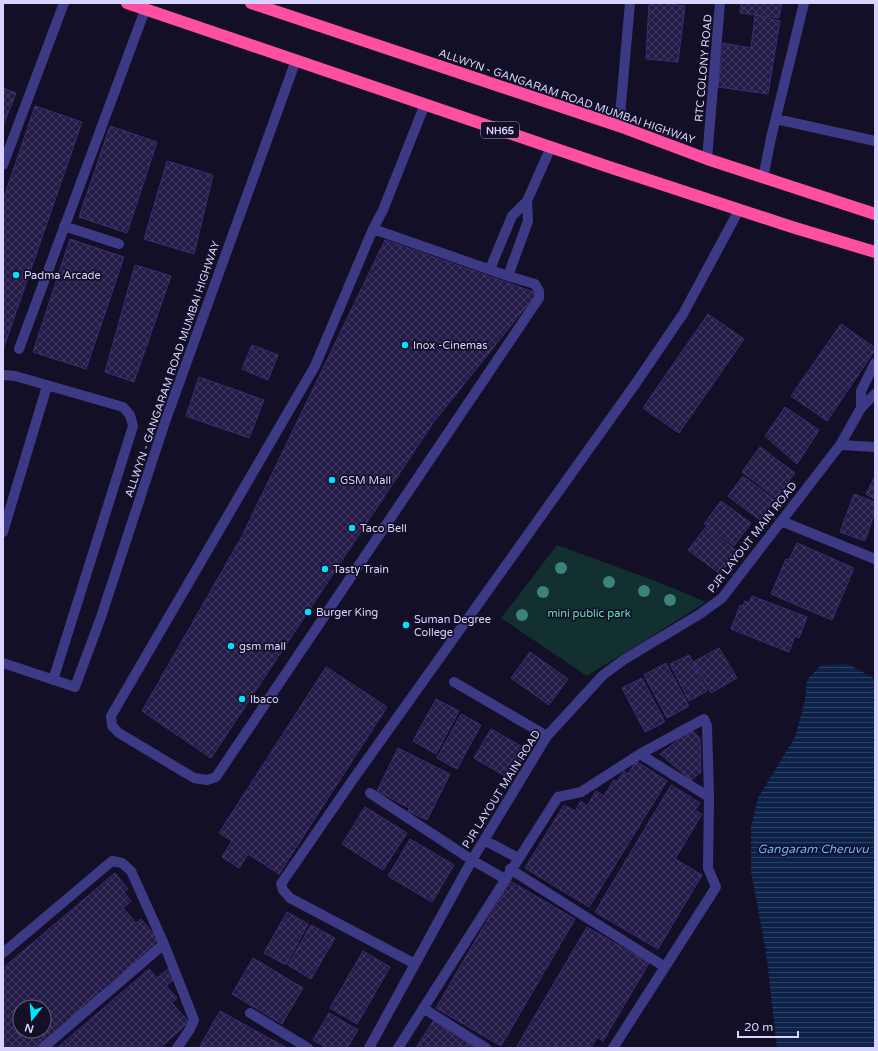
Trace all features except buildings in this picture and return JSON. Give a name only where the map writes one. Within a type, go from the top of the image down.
[{"type":"highway","name":"NH65","points":[[127,3],[739,210],[875,252]]},
{"type":"highway","name":"ALLWYN - GANGARAM ROAD MUMBAI HIGHWAY","points":[[257,4],[619,126],[707,159],[875,214]]},
{"type":"street","points":[[3,166],[64,3]]},
{"type":"street","points":[[619,126],[630,3]]},
{"type":"street","name":"RTC COLONY ROAD","points":[[707,159],[720,3]]},
{"type":"street","points":[[763,178],[804,3]]},
{"type":"street","points":[[19,349],[145,10]]},
{"type":"street","name":"ALLWYN - GANGARAM ROAD MUMBAI HIGHWAY","points":[[53,680],[75,687],[101,617],[165,422],[296,60]]},
{"type":"street","points":[[373,229],[535,284],[539,291],[539,298],[216,777],[206,780],[194,778],[119,733],[112,726],[111,716],[314,366],[373,229],[383,210],[425,104]]},
{"type":"street","points":[[776,119],[875,142]]},
{"type":"street","points":[[490,269],[512,216],[527,201],[551,146]]},
{"type":"street","points":[[508,276],[528,220],[527,201]]},
{"type":"street","points":[[415,964],[290,898],[283,890],[281,884],[354,778],[631,390],[683,314],[739,210]]},
{"type":"street","points":[[64,226],[120,244]]},
{"type":"street","name":"PJR LAYOUT MAIN ROAD","points":[[861,408],[861,391],[875,363]]},
{"type":"street","points":[[3,375],[15,376],[123,407],[130,415],[133,426],[53,680],[3,663]]},
{"type":"street","points":[[3,532],[48,386]]},
{"type":"street","name":"PJR LAYOUT MAIN ROAD","points":[[369,1048],[472,860],[547,736],[603,675],[625,659],[700,614],[722,598],[840,445],[861,408],[875,394]]},
{"type":"street","points":[[840,445],[875,447]]},
{"type":"street","points":[[781,521],[875,559]]},
{"type":"street","points":[[454,682],[547,736]]},
{"type":"street","points":[[398,1048],[510,869],[558,797],[581,792],[640,754],[704,719],[707,726],[709,797],[708,868],[716,887],[613,1048]]},
{"type":"street","points":[[640,754],[709,797]]},
{"type":"street","points":[[370,793],[472,860],[505,879]]},
{"type":"street","points":[[484,840],[518,858]]},
{"type":"street","points":[[3,953],[112,861],[122,863],[131,871],[164,944],[194,1020],[178,1048]]},
{"type":"street","points":[[510,869],[665,967]]},
{"type":"street","points":[[43,1048],[164,944]]},
{"type":"street","points":[[423,1008],[486,1048]]},
{"type":"street","points":[[250,1013],[308,1048]]},
{"type":"green space","name":"mini public park","points":[[557,545],[658,582],[706,602],[587,676],[501,618]]},
{"type":"water","name":"Gangaram Cheruvu","points":[[848,664],[875,679],[875,1048],[777,1048],[766,952],[751,871],[751,827],[758,798],[795,737],[805,701],[807,680],[821,665]]},
{"type":"place","name":"Padma Arcade","points":[[16,275]]},
{"type":"place","name":"Inox -Cinemas","points":[[405,345]]},
{"type":"place","name":"GSM Mall","points":[[332,480]]},
{"type":"place","name":"Taco Bell","points":[[352,528]]},
{"type":"place","name":"Tasty Train","points":[[325,569]]},
{"type":"place","name":"Burger King","points":[[308,612]]},
{"type":"place","name":"Suman Degree College","points":[[406,625]]},
{"type":"place","name":"gsm mall","points":[[231,646]]},
{"type":"place","name":"Ibaco","points":[[242,699]]}]
